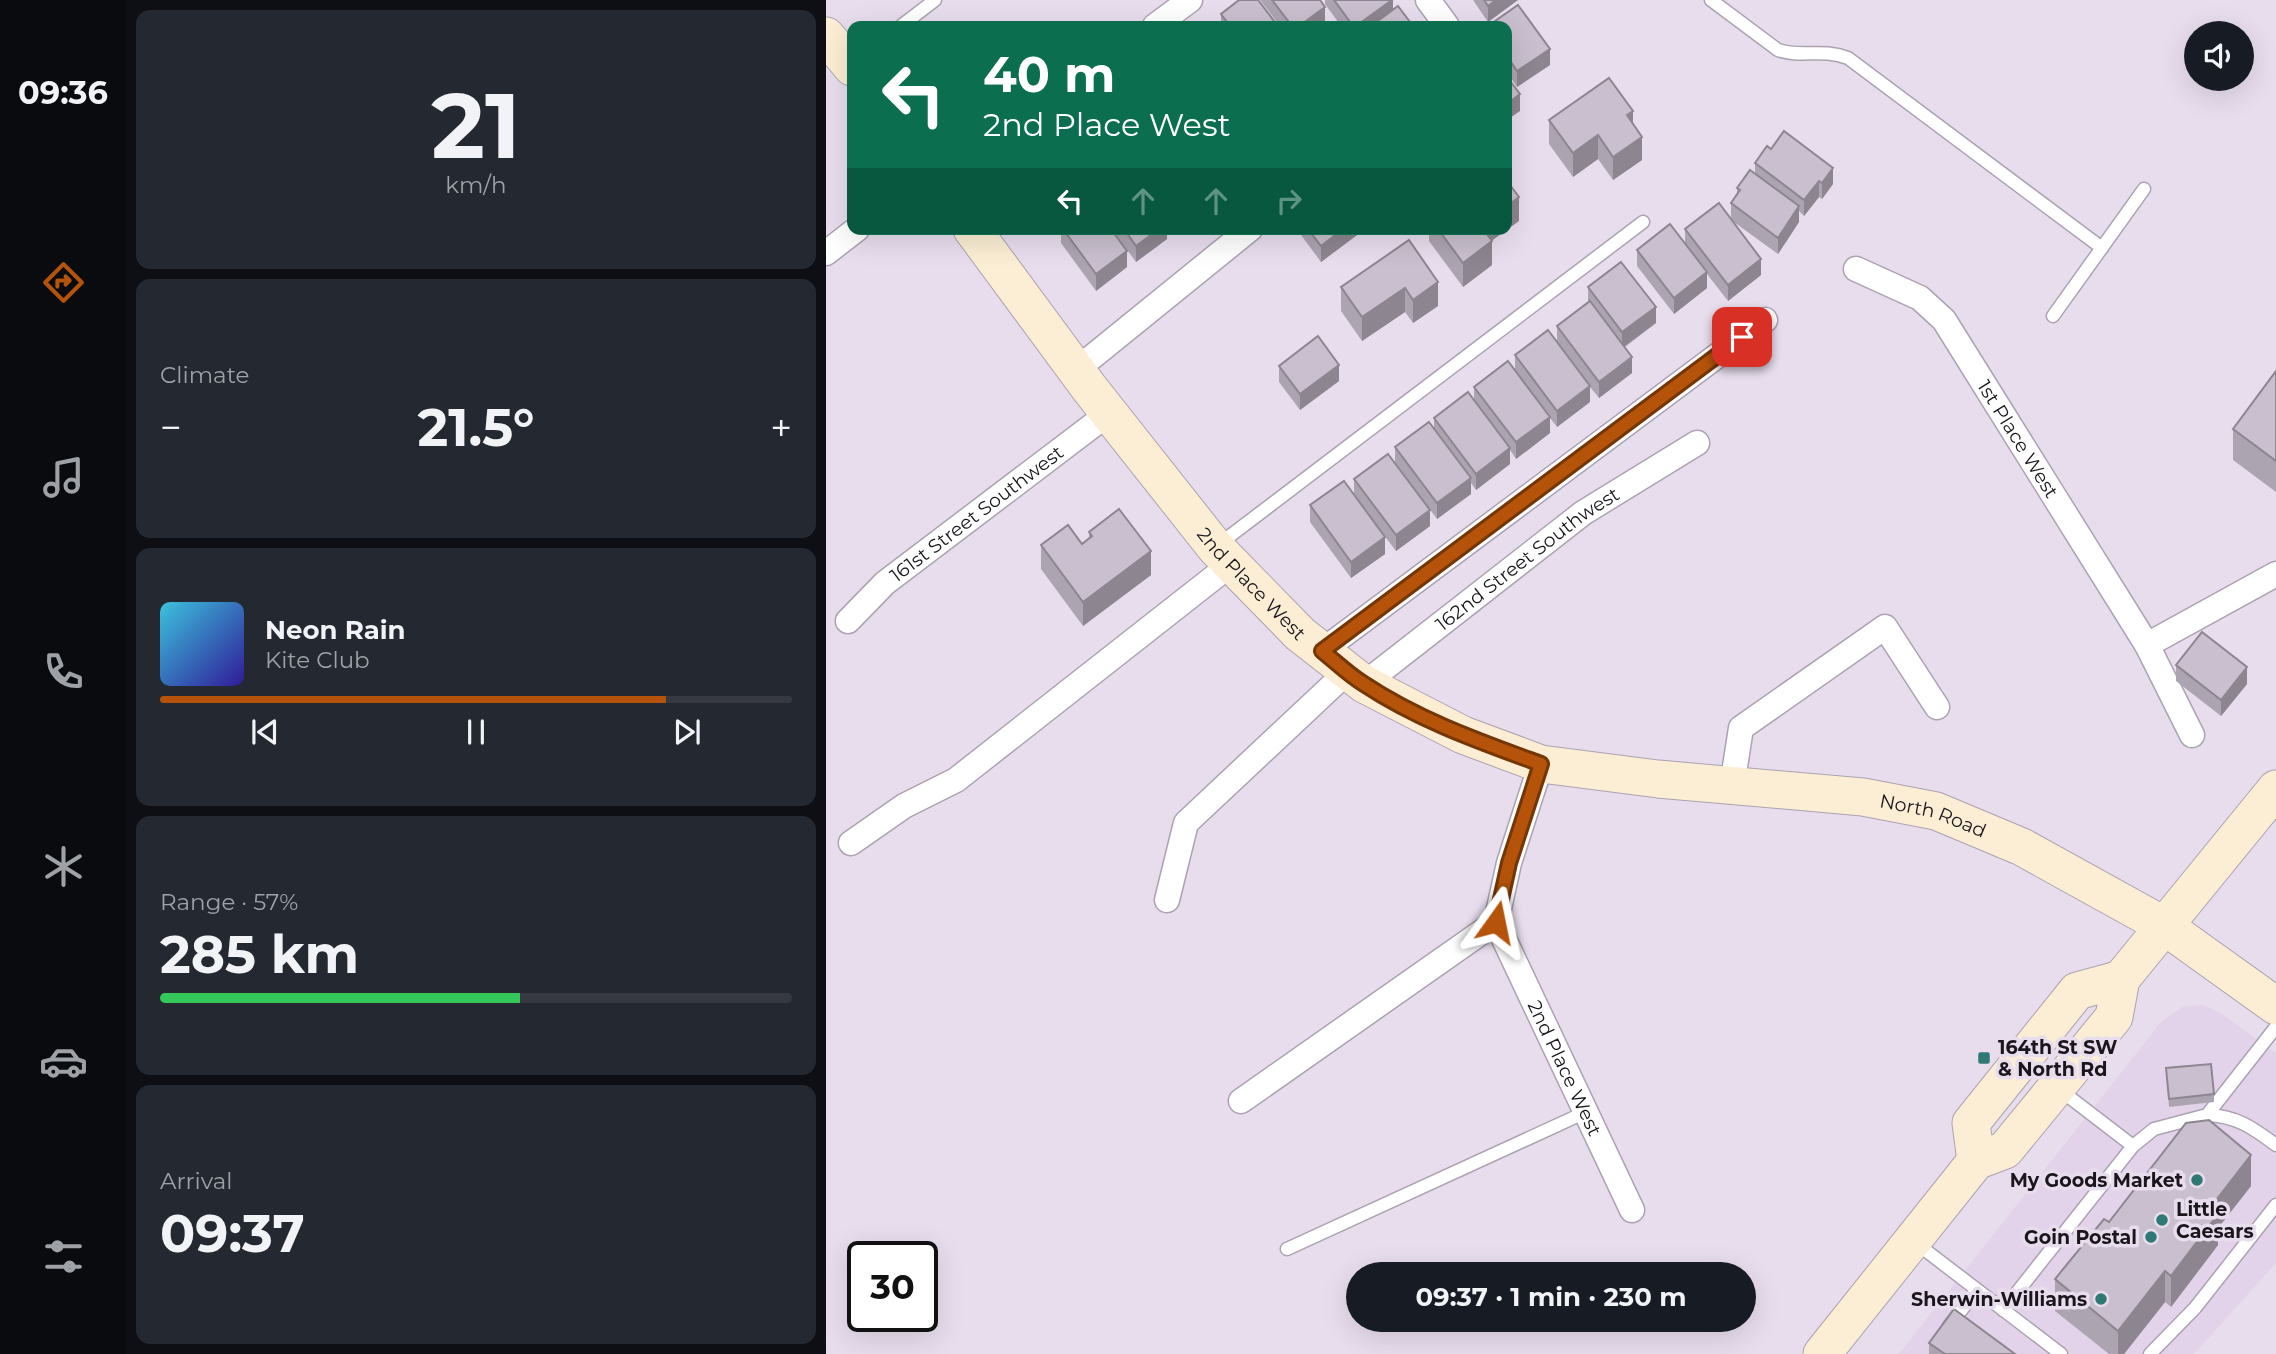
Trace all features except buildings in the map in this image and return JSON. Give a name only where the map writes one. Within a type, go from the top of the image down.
[{"type":"street","points":[[1162,21],[1190,0]]},
{"type":"street","points":[[1428,0],[1443,21]]},
{"type":"street","points":[[826,36],[847,60]]},
{"type":"street","points":[[826,253],[848,235]]},
{"type":"street","name":"2nd Place West","points":[[976,235],[1109,413],[1223,556],[1300,634],[1344,669],[1463,735],[1541,764]]},
{"type":"street","points":[[1076,370],[1243,235]]},
{"type":"street","name":"1st Place West","points":[[1856,269],[1920,298],[1944,320],[2147,645],[2192,735]]},
{"type":"street","points":[[1167,901],[1185,823],[1344,669],[1765,320]]},
{"type":"street","name":"161st Street Southwest","points":[[848,621],[885,583],[1109,413]]},
{"type":"street","name":"162nd Street Southwest","points":[[1344,669],[1583,513],[1697,443]]},
{"type":"street","points":[[851,843],[904,806],[956,780],[1223,556]]},
{"type":"street","points":[[2147,645],[2276,574]]},
{"type":"street","points":[[1732,786],[1741,728],[1885,627],[1937,707]]},
{"type":"street","points":[[1241,1101],[1496,922],[1509,863],[1541,764]]},
{"type":"street","name":"North Road","points":[[1541,764],[1732,786],[1863,797],[1936,811],[2022,847],[2164,925],[2276,1006]]},
{"type":"street","points":[[1822,1354],[1976,1161],[2005,1150],[2114,1017],[2120,979],[2276,789]]},
{"type":"street","name":"2nd Place West","points":[[1496,922],[1632,1210]]},
{"type":"street","points":[[1976,1161],[1971,1123],[2004,1081],[2077,991],[2120,979]]},
{"type":"lane","points":[[908,21],[935,0]]},
{"type":"lane","points":[[1711,0],[1778,50],[1786,53],[1825,52],[1848,58],[2102,248]]},
{"type":"lane","points":[[2053,316],[2144,189]]},
{"type":"lane","points":[[1223,556],[1643,222]]},
{"type":"lane","points":[[2207,1115],[2276,1027]]},
{"type":"lane","points":[[2056,1087],[2133,1146]]},
{"type":"lane","points":[[1287,1249],[1586,1112]]},
{"type":"lane","points":[[2003,1310],[2133,1146],[2154,1129],[2207,1115],[2225,1116],[2252,1127],[2276,1145]]},
{"type":"lane","points":[[2150,1354],[2195,1308],[2276,1205]]},
{"type":"lane","points":[[1913,1241],[2061,1354]]},
{"type":"lane","points":[[1944,1333],[1976,1290]]},
{"type":"shaded area","points":[[2203,1005],[2222,1014],[2276,1053],[2276,1263],[2194,1354],[1899,1354],[2161,1022],[2182,1007]]},
{"type":"place","name":"164th St SW & North Rd","points":[[1984,1058]]},
{"type":"place","name":"My Goods Market","points":[[2197,1180]]},
{"type":"place","name":"Little Caesars","points":[[2162,1220]]},
{"type":"place","name":"Goin Postal","points":[[2151,1237]]},
{"type":"place","name":"Sherwin-Williams","points":[[2101,1299]]},
{"type":"route","points":[[1496,922],[1509,863],[1541,764],[1463,735],[1416,712],[1364,684],[1322,651],[1742,337]]}]
